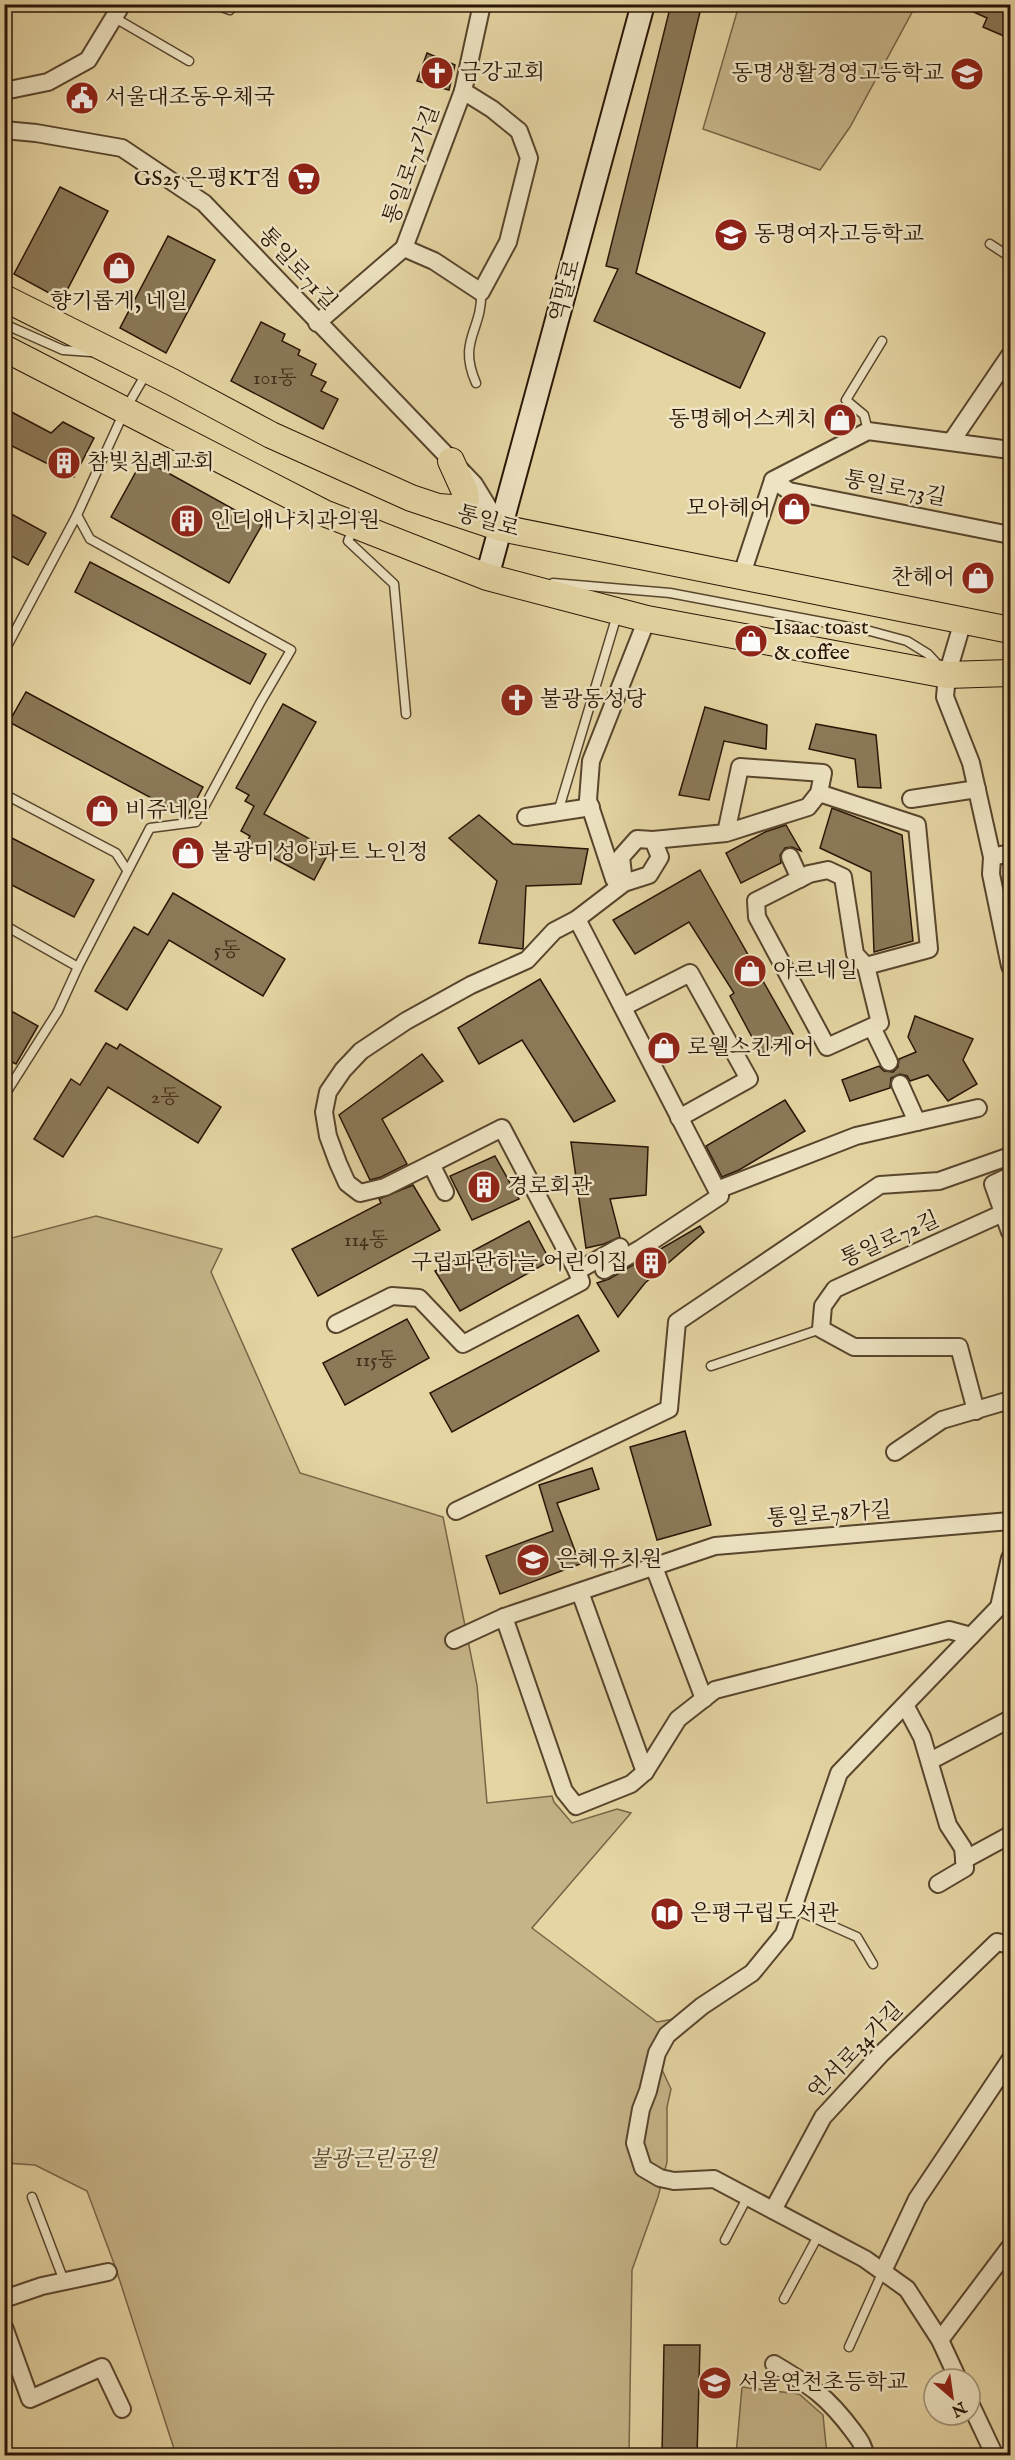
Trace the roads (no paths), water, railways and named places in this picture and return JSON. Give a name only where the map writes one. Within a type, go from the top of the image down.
[{"type":"main road","name":"통일로","points":[[4,298],[271,435],[411,498],[501,528],[1011,630]]},
{"type":"main road","points":[[4,348],[324,513],[487,577],[647,620],[947,675],[1009,668]]},
{"type":"main road","points":[[438,507],[455,508],[461,506],[466,500],[465,492],[451,460]]},
{"type":"street","name":"통일로71가길","points":[[316,322],[404,248],[463,91],[482,4]]},
{"type":"street","name":"역말로","points":[[487,577],[643,4]]},
{"type":"street","points":[[4,91],[48,82],[88,60],[118,11]]},
{"type":"street","name":"통일로71가길","points":[[463,91],[519,131],[529,158],[508,242],[481,292]]},
{"type":"street","name":"통일로71길","points":[[4,130],[36,133],[122,148],[204,203],[474,484],[501,528]]},
{"type":"street","points":[[404,248],[434,261],[481,292]]},
{"type":"street","points":[[951,442],[1011,355]]},
{"type":"street","points":[[741,577],[773,480],[868,431],[951,442],[1007,445]]},
{"type":"street","name":"통일로73길","points":[[773,480],[789,491],[1011,535]]},
{"type":"street","points":[[624,883],[614,879],[588,800],[591,760],[647,620]]},
{"type":"street","points":[[963,621],[947,675],[945,698],[971,763],[992,857],[991,874],[1011,966]]},
{"type":"street","points":[[624,883],[621,857],[637,839],[653,840],[726,833],[773,822],[808,807],[819,793],[823,773],[740,767],[726,833]]},
{"type":"street","points":[[911,799],[977,789]]},
{"type":"street","points":[[819,793],[917,825],[929,949],[866,966]]},
{"type":"street","points":[[526,817],[591,807]]},
{"type":"street","points":[[336,1324],[392,1296],[419,1298],[463,1344],[581,1282],[502,1128],[385,1187],[360,1193],[347,1183],[328,1136],[324,1112],[328,1092],[343,1070],[361,1052],[406,1021],[471,985],[527,960],[554,931],[577,919],[624,883],[649,875],[660,857],[653,840]]},
{"type":"street","points":[[992,857],[1011,853]]},
{"type":"street","points":[[790,858],[800,879]]},
{"type":"street","points":[[828,870],[843,877],[855,954],[866,966],[880,1023],[827,1047],[757,918],[756,901],[809,874],[828,870]]},
{"type":"street","points":[[577,919],[720,1196],[604,1270]]},
{"type":"street","points":[[623,1007],[690,973],[749,1079],[680,1118]]},
{"type":"street","points":[[872,1027],[889,1062]]},
{"type":"street","points":[[900,1084],[917,1122]]},
{"type":"street","points":[[717,1190],[856,1136],[978,1108]]},
{"type":"street","name":"통일로72길","points":[[456,1511],[669,1409],[677,1322],[880,1185],[939,1181],[1011,1156]]},
{"type":"street","points":[[431,1164],[445,1192]]},
{"type":"street","points":[[1011,1176],[993,1184],[1011,1232]]},
{"type":"street","name":"통일로72길","points":[[821,1329],[823,1306],[835,1289],[1003,1213]]},
{"type":"street","points":[[577,1271],[620,1247]]},
{"type":"street","points":[[821,1329],[854,1347],[959,1347],[976,1411]]},
{"type":"street","points":[[895,1452],[942,1420],[1011,1400]]},
{"type":"street","name":"통일로78가길","points":[[454,1640],[504,1617],[715,1546],[1011,1521]]},
{"type":"street","points":[[952,2367],[940,2340],[907,2289],[883,2271],[865,2259],[714,2179],[674,2181],[660,2178],[643,2168],[635,2143],[641,2109],[657,2053],[667,2035],[702,2006],[752,1973],[783,1934],[839,1773],[999,1607],[1011,1558]]},
{"type":"street","points":[[654,1567],[704,1699]]},
{"type":"street","points":[[580,1592],[645,1772]]},
{"type":"street","points":[[504,1617],[564,1791],[576,1806],[631,1784],[645,1772],[678,1719],[715,1690],[949,1630],[971,1636]]},
{"type":"street","points":[[904,1705],[922,1737],[948,1825],[963,1848],[965,1868],[938,1884]]},
{"type":"street","points":[[930,1761],[1011,1719]]},
{"type":"street","points":[[964,1860],[1011,1835]]},
{"type":"street","name":"연서로34가길","points":[[773,2210],[823,2117],[881,2054],[1004,1943]]},
{"type":"street","points":[[883,2271],[917,2199],[1011,2060]]},
{"type":"street","points":[[940,2340],[1011,2247]]},
{"type":"street","points":[[4,2299],[42,2286],[108,2272]]},
{"type":"street","points":[[4,2327],[30,2399],[102,2367],[122,2409]]},
{"type":"street","points":[[774,2364],[812,2386],[834,2405],[864,2447],[865,2456]]},
{"type":"street","points":[[981,2427],[994,2456]]},
{"type":"lane","points":[[213,4],[230,10]]},
{"type":"lane","points":[[118,11],[189,61]]},
{"type":"lane","points":[[990,244],[1011,257]]},
{"type":"lane","name":"통일로71가길","points":[[477,383],[471,372],[468,349],[482,305],[481,292]]},
{"type":"lane","points":[[4,324],[63,350],[116,354]]},
{"type":"lane","points":[[868,431],[864,415],[846,400],[882,341]]},
{"type":"lane","points":[[4,652],[77,515],[125,410],[148,370]]},
{"type":"lane","points":[[4,1096],[58,1011],[78,967],[150,828],[196,822],[291,650],[90,539],[77,515]]},
{"type":"lane","points":[[355,524],[348,541],[394,584],[406,714]]},
{"type":"lane","points":[[487,577],[670,593],[870,631],[907,641],[928,654],[947,675]]},
{"type":"lane","points":[[558,813],[618,612]]},
{"type":"lane","points":[[4,794],[116,853],[127,870]]},
{"type":"lane","points":[[4,925],[78,967]]},
{"type":"lane","points":[[711,1366],[821,1329]]},
{"type":"lane","points":[[792,1908],[857,1937],[873,1964]]},
{"type":"lane","points":[[725,2240],[748,2196]]},
{"type":"lane","points":[[32,2197],[64,2281]]},
{"type":"lane","points":[[784,2299],[819,2234]]},
{"type":"lane","points":[[849,2347],[883,2271]]},
{"type":"place","name":"금강교회","points":[[437,73]]},
{"type":"place","name":"동명생활경영고등학교","points":[[967,74]]},
{"type":"place","name":"서울대조동우체국","points":[[82,98]]},
{"type":"place","name":"GS25 은평KT점","points":[[304,179]]},
{"type":"place","name":"동명여자고등학교","points":[[731,235]]},
{"type":"place","name":"향기롭게, 네일","points":[[119,268]]},
{"type":"place","name":"동명헤어스케치","points":[[840,420]]},
{"type":"place","name":"참빛침례교회","points":[[64,463]]},
{"type":"place","name":"모아헤어","points":[[794,509]]},
{"type":"place","name":"인디애나치과의원","points":[[187,521]]},
{"type":"place","name":"찬헤어","points":[[978,578]]},
{"type":"place","name":"Isaac toast & coffee","points":[[751,641]]},
{"type":"place","name":"불광동성당","points":[[517,700]]},
{"type":"place","name":"비쥬네일","points":[[102,811]]},
{"type":"place","name":"불광미성아파트 노인정","points":[[188,853]]},
{"type":"place","name":"아르네일","points":[[750,971]]},
{"type":"place","name":"로웰스킨케어","points":[[664,1048]]},
{"type":"place","name":"경로회관","points":[[484,1187]]},
{"type":"place","name":"구립파란하늘 어린이집","points":[[651,1263]]},
{"type":"place","name":"은혜유치원","points":[[533,1560]]},
{"type":"place","name":"은평구립도서관","points":[[667,1914]]},
{"type":"place","name":"서울연천초등학교","points":[[715,2383]]},
{"type":"park label","name":"불광근린공원","points":[[373,2160]]}]
